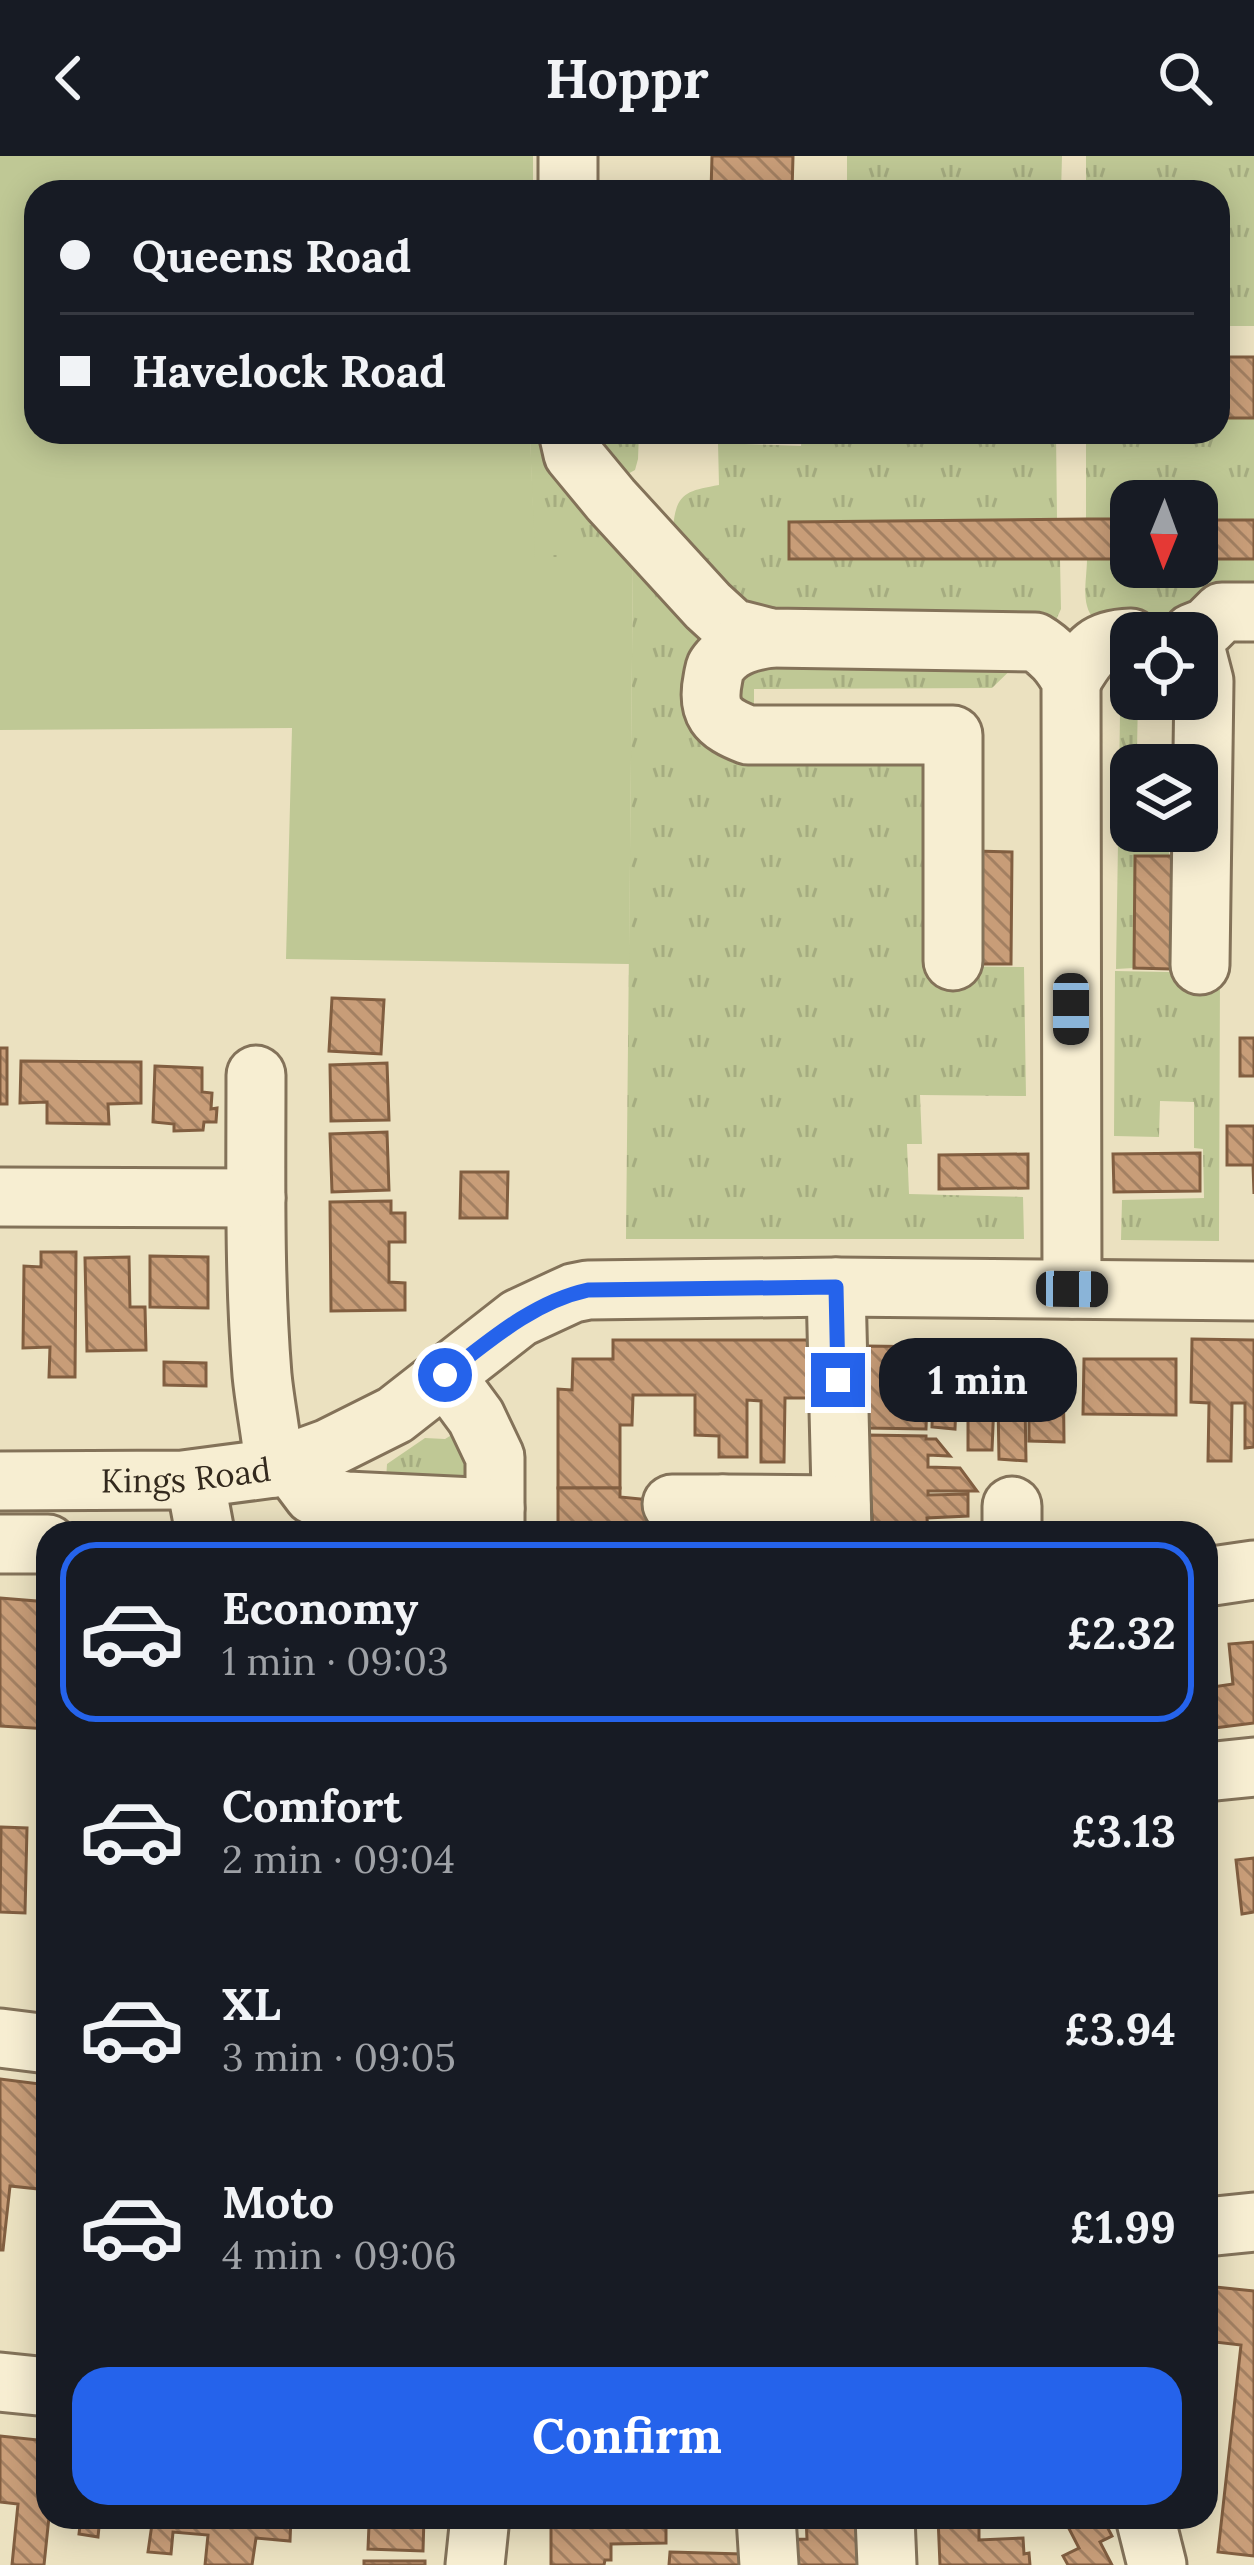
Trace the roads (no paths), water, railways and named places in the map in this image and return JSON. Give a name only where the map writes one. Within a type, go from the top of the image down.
[{"type":"street","points":[[571,444],[573,454],[610,500],[708,606],[732,628],[772,638]]},
{"type":"street","points":[[1218,616],[1254,612]]},
{"type":"street","points":[[952,961],[953,735],[748,735],[725,726],[711,708],[716,665],[730,651],[750,641],[772,638],[1035,642],[1063,666],[1071,681],[1072,1289]]},
{"type":"street","points":[[1071,681],[1096,645],[1110,640]]},
{"type":"street","points":[[1200,965],[1203,720]]},
{"type":"street","points":[[256,1075],[262,1378],[282,1465],[329,1448],[394,1415],[518,1318],[588,1290],[836,1287],[1254,1292]]},
{"type":"street","points":[[0,1197],[256,1198]]},
{"type":"street","points":[[706,1514],[841,1519],[836,1287]]},
{"type":"street","points":[[445,1375],[476,1417],[495,1457],[495,1520]]},
{"type":"street","name":"Kings Road","points":[[0,1480],[200,1506],[282,1465],[313,1495],[495,1520]]},
{"type":"street","points":[[0,1544],[36,1544]]},
{"type":"street","points":[[1218,1575],[1254,1570]]},
{"type":"street","points":[[1218,1771],[1254,1767]]},
{"type":"street","points":[[0,2038],[36,2042]]},
{"type":"street","points":[[1218,2226],[1254,2222]]},
{"type":"street","points":[[0,2382],[36,2386]]},
{"type":"street","points":[[475,2565],[479,2529]]},
{"type":"street","points":[[767,2529],[769,2565]]},
{"type":"street","points":[[886,2529],[887,2565]]},
{"type":"street","points":[[1148,2529],[1156,2565]]}]
